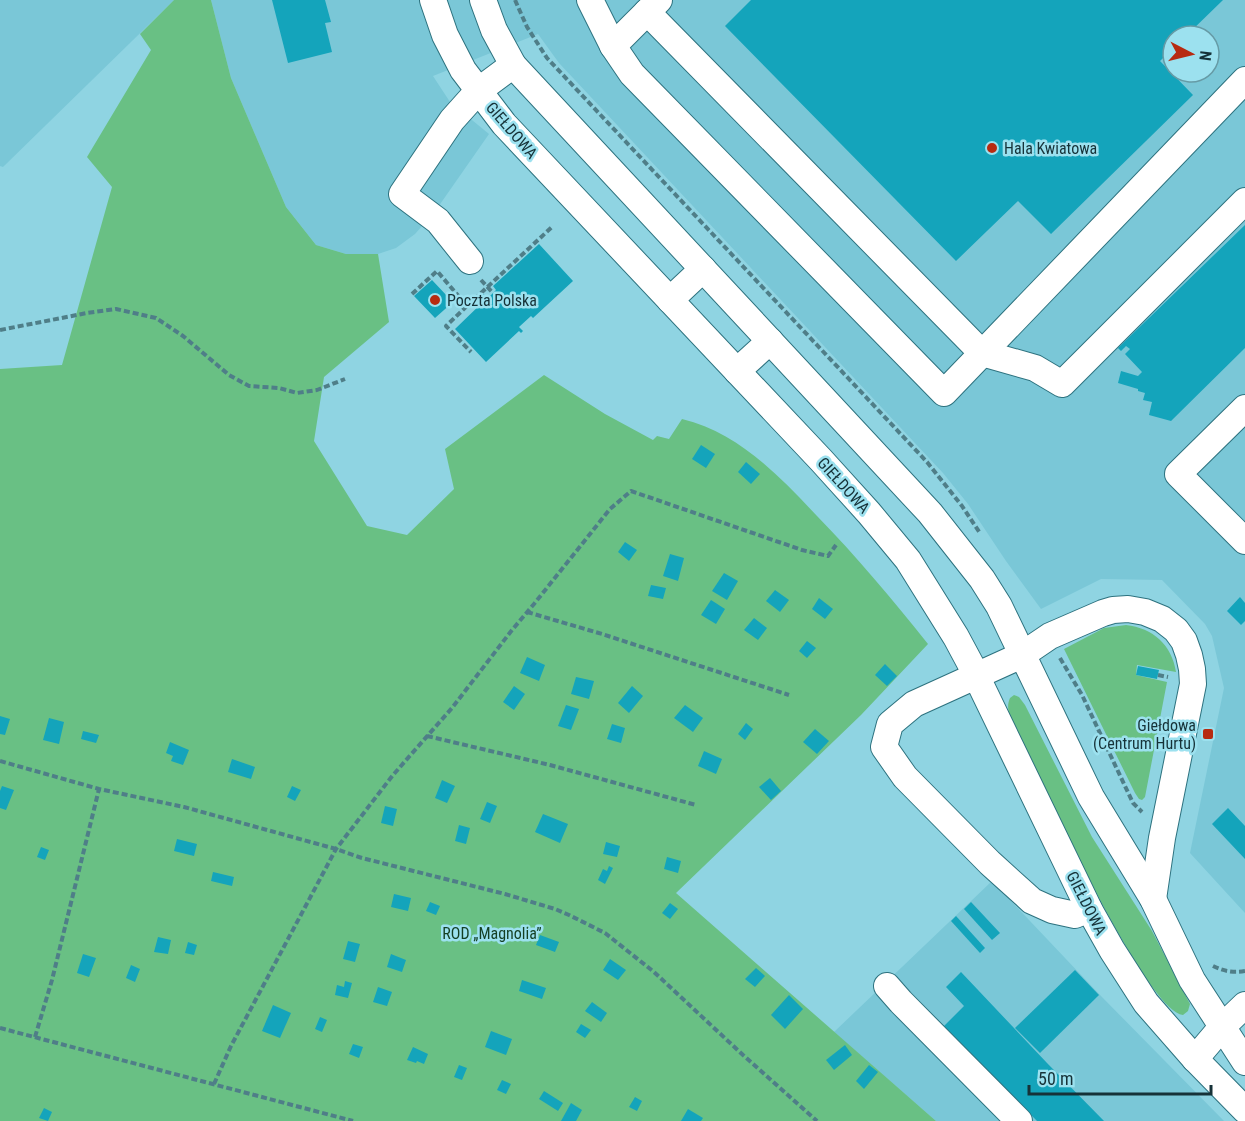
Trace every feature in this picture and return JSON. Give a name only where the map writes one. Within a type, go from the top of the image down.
[{"type":"street","points":[[433,0],[454,54],[478,91],[452,120],[402,194],[438,221],[470,261]]},
{"type":"street","points":[[483,0],[494,30],[513,65],[930,513],[987,588],[999,606],[1091,797],[1153,899],[1192,980],[1245,1062]]},
{"type":"street","points":[[590,0],[613,46],[632,74],[944,393],[1245,80]]},
{"type":"street","points":[[613,46],[653,6],[982,353],[1035,368],[1062,384],[1245,201]]},
{"type":"street","name":"GIEŁDOWA","points":[[513,65],[478,91],[504,124],[853,495],[908,560],[956,638],[1089,909],[1112,950],[1146,1003],[1195,1059],[1245,1110]]},
{"type":"street","points":[[670,300],[703,269]]},
{"type":"street","points":[[737,371],[770,341]]},
{"type":"street","points":[[1245,408],[1178,474],[1245,541]]},
{"type":"street","points":[[1089,909],[1075,915],[1052,910],[1032,900],[990,863],[905,777],[884,747],[890,724],[914,704],[1022,655],[1050,636],[1103,613],[1121,609],[1140,610],[1170,624],[1184,641],[1191,662],[1193,684],[1162,838],[1153,899]]},
{"type":"street","points":[[887,986],[1019,1121]]},
{"type":"street","points":[[1195,1059],[1222,1027],[1245,1005]]},
{"type":"path","points":[[515,0],[527,27],[547,58],[927,462],[962,506],[985,540]]},
{"type":"path","points":[[467,306],[446,326],[471,352]]},
{"type":"path","points":[[0,330],[116,309],[156,318],[183,336],[230,375],[249,386],[279,388],[297,393],[317,390],[345,379]]},
{"type":"path","points":[[214,1084],[245,1019],[336,849],[393,775],[452,708],[610,509],[631,491],[802,550],[828,556],[836,544]]},
{"type":"path","points":[[527,612],[789,695]]},
{"type":"path","points":[[1055,650],[1082,695],[1133,802],[1147,817]]},
{"type":"path","points":[[427,736],[550,765],[696,805]]},
{"type":"path","points":[[0,761],[99,789],[184,807],[362,858],[555,909],[605,933],[654,972],[817,1121]]},
{"type":"path","points":[[35,1037],[99,789]]},
{"type":"path","points":[[1209,964],[1236,973],[1245,971]]},
{"type":"path","points":[[0,1028],[353,1121]]},
{"type":"shaded area","points":[[0,0],[174,0],[3,167],[0,166]]},
{"type":"shaded area","points":[[211,0],[1245,0],[1245,913],[1190,853],[1224,688],[1212,636],[1205,624],[1162,580],[1101,579],[1041,609],[968,504],[943,473],[559,63],[538,34],[433,76],[450,102],[489,134],[436,210],[415,234],[396,248],[378,254],[346,254],[316,245],[286,207],[231,78]]},
{"type":"shaded area","points":[[992,881],[1224,1121],[936,1121],[834,1032]]},
{"type":"green space","name":"ROD „Magnolia”","points":[[174,0],[211,0],[231,78],[286,207],[316,245],[346,254],[378,254],[389,322],[324,377],[314,441],[367,526],[407,535],[454,489],[445,449],[544,375],[605,414],[653,440],[657,436],[669,439],[682,419],[702,425],[739,445],[772,471],[832,531],[928,644],[861,715],[676,893],[936,1121],[0,1121],[0,369],[62,365],[112,187],[87,157],[151,50],[140,34]]},
{"type":"green space","points":[[1126,625],[1145,630],[1160,640],[1166,646],[1174,662],[1176,672],[1137,665],[1136,675],[1167,682],[1145,797],[1142,800],[1135,793],[1064,649],[1104,628]]},
{"type":"green space","points":[[1014,695],[1019,697],[1025,705],[1092,837],[1152,931],[1190,1004],[1188,1011],[1183,1015],[1165,1003],[1143,973],[1090,881],[1010,717],[1008,703]]},
{"type":"building","points":[[272,0],[325,0],[331,22],[325,23],[332,52],[288,63]]},
{"type":"building","name":"Hala Kwiatowa","points":[[751,0],[1223,0],[1198,24],[1161,24],[1161,84],[1182,84],[1193,95],[1051,234],[1018,201],[956,261],[725,26]]},
{"type":"building","points":[[1245,225],[1245,348],[1171,421],[1149,415],[1152,402],[1143,400],[1145,393],[1118,383],[1121,371],[1138,376],[1142,372],[1125,354],[1130,349],[1126,346],[1121,351],[1118,348]]},
{"type":"building","points":[[539,244],[573,281],[533,318],[531,316],[519,327],[523,331],[521,333],[519,331],[486,362],[455,329],[486,299],[481,294],[488,298],[496,290],[493,286]]},
{"type":"building","name":"Poczta Polska","points":[[432,280],[448,297],[450,295],[452,297],[450,299],[453,302],[435,318],[414,296]]},
{"type":"building","points":[[701,445],[715,454],[706,468],[692,459]]},
{"type":"building","points":[[746,462],[760,474],[751,484],[738,472]]},
{"type":"building","points":[[625,542],[637,550],[629,561],[618,552]]},
{"type":"building","points":[[670,554],[684,558],[678,581],[663,576]]},
{"type":"building","points":[[724,573],[738,581],[727,600],[712,591]]},
{"type":"building","points":[[651,585],[666,588],[663,599],[648,596]]},
{"type":"building","points":[[775,590],[789,600],[780,612],[766,601]]},
{"type":"building","points":[[1240,597],[1245,603],[1245,621],[1241,625],[1227,611]]},
{"type":"building","points":[[819,598],[833,609],[825,619],[812,609]]},
{"type":"building","points":[[711,600],[725,609],[716,624],[701,615]]},
{"type":"building","points":[[754,618],[767,628],[758,640],[744,630]]},
{"type":"building","points":[[807,641],[816,648],[807,658],[799,651]]},
{"type":"building","points":[[527,657],[545,665],[539,681],[520,673]]},
{"type":"building","points":[[885,664],[897,676],[887,686],[875,675]]},
{"type":"building","points":[[1138,666],[1159,670],[1157,679],[1136,675]]},
{"type":"building","points":[[576,677],[594,681],[589,699],[571,694]]},
{"type":"building","points":[[514,686],[525,694],[514,710],[503,702]]},
{"type":"building","points":[[632,686],[643,696],[629,713],[618,703]]},
{"type":"building","points":[[566,705],[579,709],[571,730],[558,726]]},
{"type":"building","points":[[685,705],[703,718],[693,732],[674,718]]},
{"type":"building","points":[[0,716],[10,719],[5,735],[0,734]]},
{"type":"building","points":[[49,718],[64,722],[59,744],[43,740]]},
{"type":"building","points":[[746,723],[753,729],[745,740],[738,734]]},
{"type":"building","points":[[612,724],[625,728],[621,743],[607,739]]},
{"type":"building","points":[[815,729],[829,741],[817,754],[803,742]]},
{"type":"building","points":[[83,731],[99,735],[96,743],[81,739]]},
{"type":"building","points":[[170,742],[189,750],[183,765],[171,761],[173,756],[166,753]]},
{"type":"building","points":[[704,751],[722,759],[716,774],[698,766]]},
{"type":"building","points":[[232,759],[255,767],[251,779],[228,772]]},
{"type":"building","points":[[770,778],[781,791],[771,800],[759,787]]},
{"type":"building","points":[[442,780],[455,786],[447,803],[435,798]]},
{"type":"building","points":[[2,786],[14,790],[6,810],[0,808]]},
{"type":"building","points":[[292,786],[301,790],[295,801],[287,797]]},
{"type":"building","points":[[487,802],[497,806],[490,823],[480,819]]},
{"type":"building","points":[[385,806],[397,809],[393,826],[381,823]]},
{"type":"building","points":[[1228,808],[1245,826],[1245,859],[1212,824]]},
{"type":"building","points":[[543,814],[568,824],[560,843],[535,832]]},
{"type":"building","points":[[459,825],[470,828],[466,844],[455,841]]},
{"type":"building","points":[[177,839],[197,844],[194,856],[174,851]]},
{"type":"building","points":[[606,842],[620,846],[617,857],[603,854]]},
{"type":"building","points":[[41,847],[49,850],[45,860],[37,857]]},
{"type":"building","points":[[667,857],[681,861],[678,873],[664,869]]},
{"type":"building","points":[[609,866],[613,868],[605,884],[598,880],[603,869],[607,871]]},
{"type":"building","points":[[213,872],[234,877],[232,886],[211,881]]},
{"type":"building","points":[[394,894],[411,898],[408,911],[391,907]]},
{"type":"building","points":[[430,902],[440,906],[436,915],[426,911]]},
{"type":"building","points":[[971,902],[1000,933],[992,940],[964,909]]},
{"type":"building","points":[[670,903],[678,909],[670,919],[662,913]]},
{"type":"building","points":[[956,916],[985,948],[980,953],[951,921]]},
{"type":"building","points":[[540,935],[559,942],[555,952],[536,945]]},
{"type":"building","points":[[158,937],[171,940],[168,954],[154,952]]},
{"type":"building","points":[[348,941],[360,944],[355,962],[343,959]]},
{"type":"building","points":[[188,942],[197,945],[194,955],[185,953]]},
{"type":"building","points":[[83,954],[96,958],[89,977],[77,973]]},
{"type":"building","points":[[391,954],[406,960],[402,972],[387,967]]},
{"type":"building","points":[[610,959],[626,970],[618,980],[603,970]]},
{"type":"building","points":[[131,965],[140,969],[135,982],[126,978]]},
{"type":"building","points":[[756,968],[765,976],[755,987],[745,979]]},
{"type":"building","points":[[1075,970],[1099,995],[1040,1053],[1015,1028]]},
{"type":"building","points":[[961,972],[1104,1121],[1037,1121],[944,1026],[964,1006],[946,987]]},
{"type":"building","points":[[522,980],[546,988],[542,999],[519,991]]},
{"type":"building","points":[[345,981],[352,983],[348,998],[335,995],[337,985],[344,987]]},
{"type":"building","points":[[378,987],[392,992],[387,1006],[373,1002]]},
{"type":"building","points":[[789,995],[803,1009],[785,1029],[771,1015]]},
{"type":"building","points":[[592,1002],[607,1013],[601,1022],[585,1011]]},
{"type":"building","points":[[273,1005],[291,1013],[280,1038],[262,1031]]},
{"type":"building","points":[[320,1017],[327,1020],[322,1032],[315,1029]]},
{"type":"building","points":[[581,1024],[591,1030],[585,1038],[576,1032]]},
{"type":"building","points":[[491,1031],[512,1039],[506,1055],[485,1047]]},
{"type":"building","points":[[353,1044],[363,1047],[359,1058],[349,1054]]},
{"type":"building","points":[[845,1045],[852,1055],[834,1070],[826,1060]]},
{"type":"building","points":[[413,1047],[428,1054],[424,1064],[407,1060]]},
{"type":"building","points":[[459,1065],[467,1068],[462,1080],[454,1077]]},
{"type":"building","points":[[869,1065],[878,1072],[864,1089],[856,1081]]},
{"type":"building","points":[[502,1080],[511,1084],[506,1094],[497,1090]]},
{"type":"building","points":[[544,1091],[563,1103],[558,1111],[539,1099]]},
{"type":"building","points":[[635,1097],[642,1101],[637,1111],[629,1107]]},
{"type":"building","points":[[571,1103],[582,1110],[576,1121],[561,1121]]},
{"type":"building","points":[[44,1108],[52,1112],[48,1121],[39,1118]]},
{"type":"building","points":[[688,1109],[703,1118],[701,1121],[681,1121]]},
{"type":"place","name":"Hala Kwiatowa","points":[[992,148]]},
{"type":"place","name":"Poczta Polska","points":[[435,300]]},
{"type":"place","name":"Giełdowa (Centrum Hurtu)","points":[[1208,734]]}]
